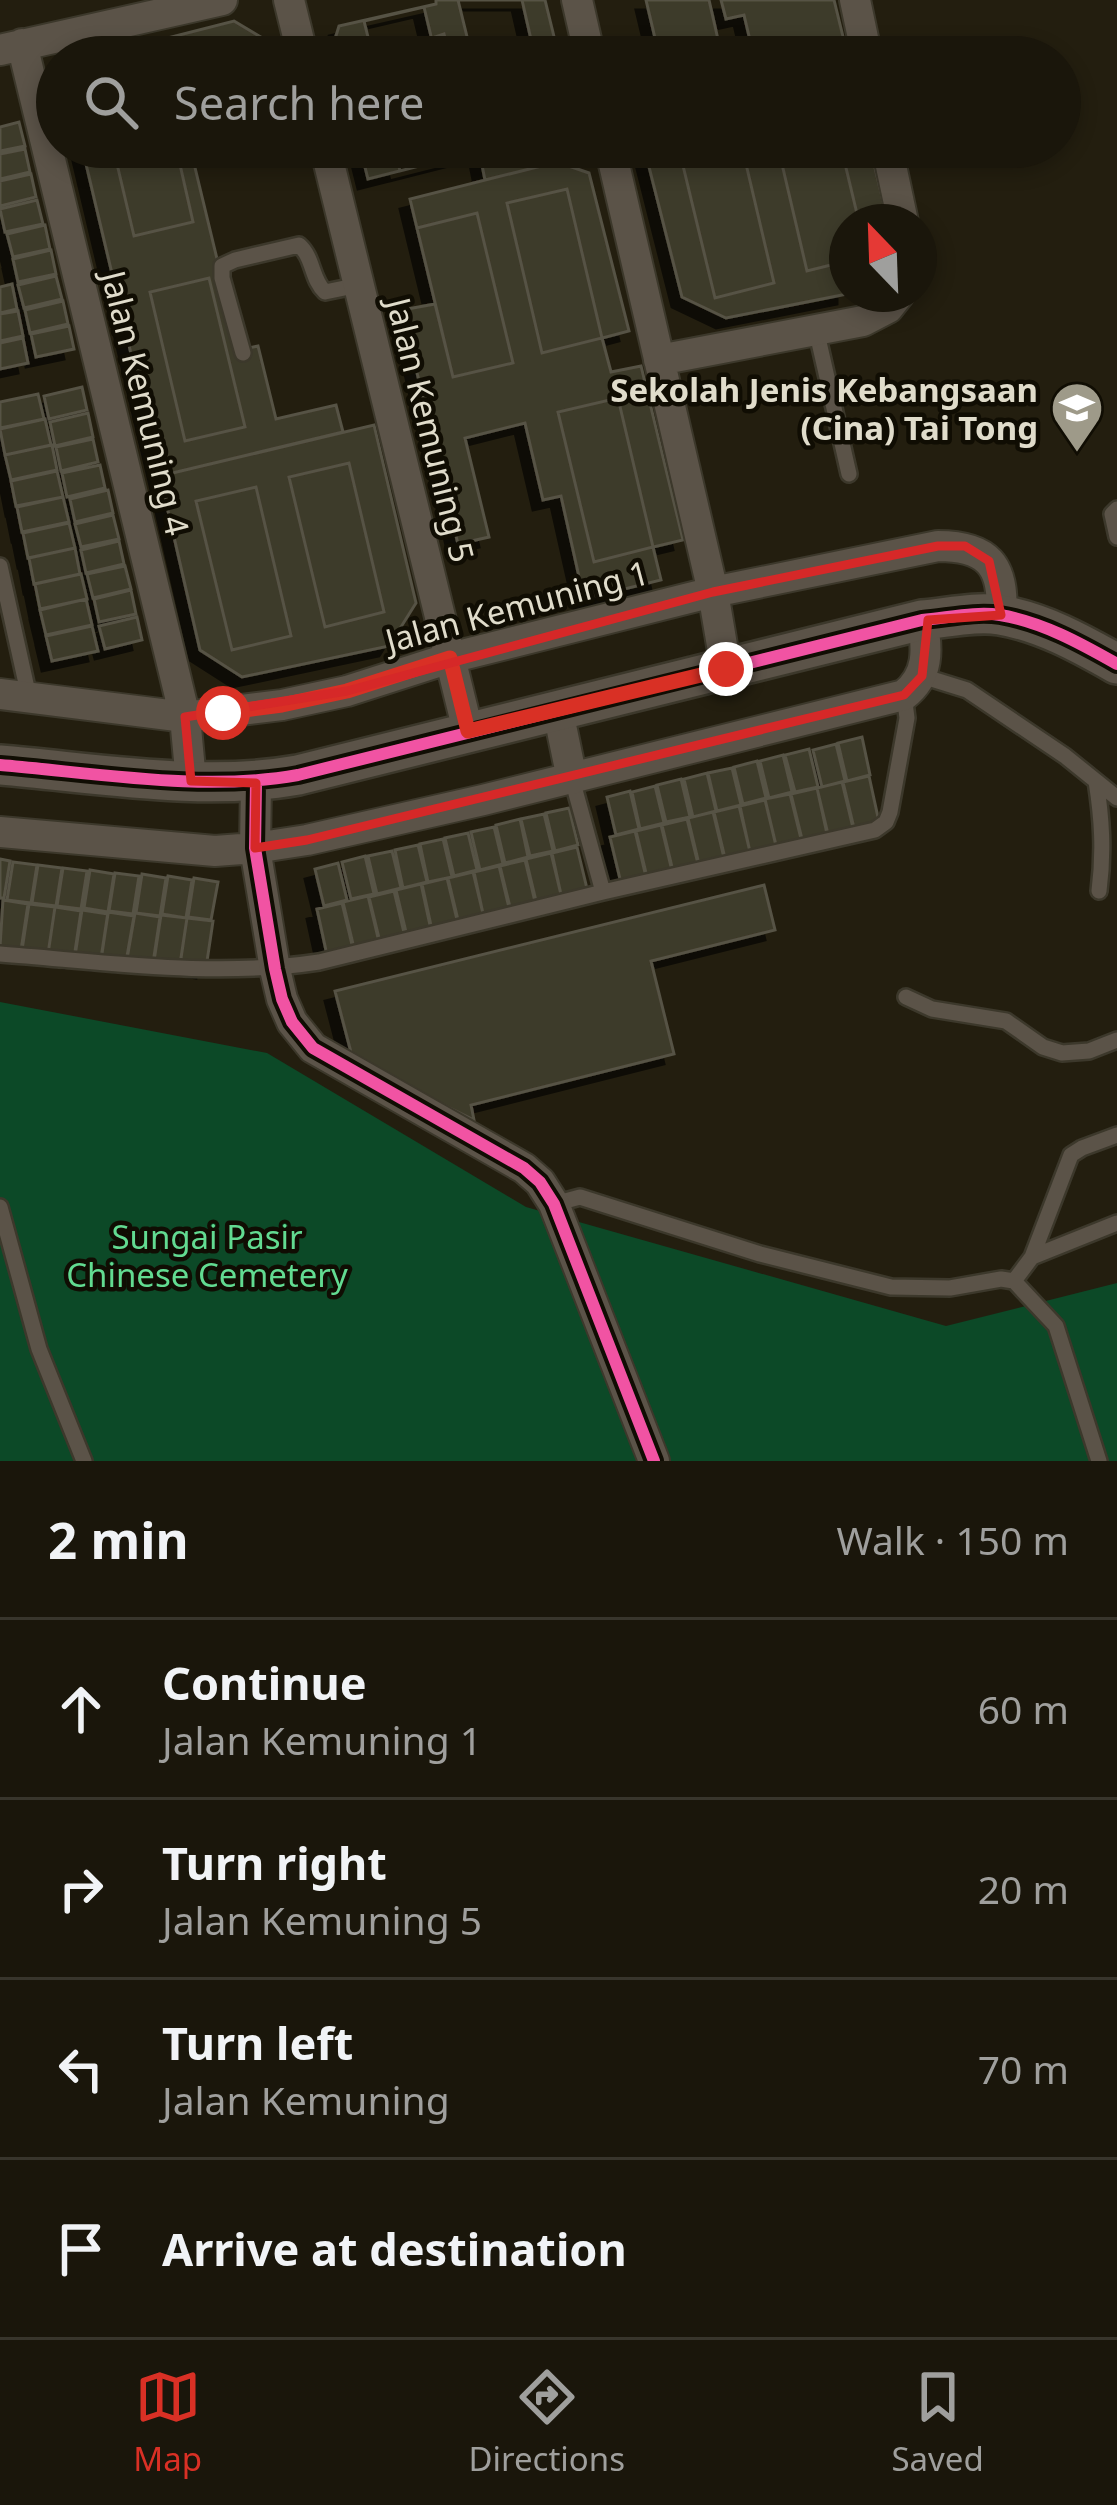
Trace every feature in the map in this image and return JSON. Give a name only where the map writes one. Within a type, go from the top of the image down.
[{"type":"street","points":[[60,36],[222,0]]},
{"type":"street","points":[[289,0],[298,36]]},
{"type":"street","points":[[577,0],[585,36]]},
{"type":"street","points":[[855,0],[863,36]]},
{"type":"street","name":"Jalan Kemuning 4","points":[[11,47],[36,143]]},
{"type":"street","name":"Jalan Kemuning 4","points":[[42,168],[185,717],[190,781]]},
{"type":"street","name":"Jalan Kemuning 5","points":[[330,168],[468,731]]},
{"type":"street","points":[[615,168],[713,592],[726,669]]},
{"type":"street","points":[[891,168],[899,204]]},
{"type":"street","points":[[659,360],[863,321],[881,312]]},
{"type":"street","name":"Jalan Kemuning 1","points":[[14,695],[185,717],[282,705],[713,592],[938,546],[965,546],[989,561],[1000,577],[1000,615]]},
{"type":"street","points":[[0,765],[256,783],[922,620],[985,614],[1048,628],[1117,664]]},
{"type":"street","points":[[0,832],[215,851],[307,840],[572,779],[913,686],[926,641],[922,620]]},
{"type":"street","points":[[558,711],[572,779]]},
{"type":"street","points":[[256,783],[255,848],[275,969],[292,1022],[313,1048],[524,1168],[540,1182],[554,1204],[654,1461]]},
{"type":"lane","points":[[242,353],[222,266],[299,245],[307,252],[325,292],[359,285]]},
{"type":"lane","points":[[815,329],[849,474]]},
{"type":"lane","points":[[1117,509],[1112,514],[1117,537]]},
{"type":"lane","points":[[0,566],[14,695]]},
{"type":"lane","points":[[0,955],[275,969],[875,830],[890,812],[913,686],[967,690],[1066,756],[1117,798]]},
{"type":"lane","points":[[572,779],[603,892]]},
{"type":"lane","points":[[1096,781],[1104,853],[1099,891]]},
{"type":"lane","points":[[906,997],[932,1009],[1006,1021],[1062,1053],[1089,1051],[1117,1040]]},
{"type":"lane","points":[[1014,1281],[1031,1257],[1071,1155],[1117,1135]]},
{"type":"lane","points":[[554,1204],[580,1197],[760,1254],[891,1287],[950,1288],[1014,1281],[1056,1326],[1099,1461]]},
{"type":"lane","points":[[0,1208],[39,1349],[84,1461]]},
{"type":"lane","points":[[1031,1257],[1117,1223]]},
{"type":"highlighted area","points":[[938,546],[965,546],[989,561],[1001,615],[928,620],[922,676],[904,695],[307,840],[255,848],[256,783],[191,781],[185,717],[347,691],[713,592]]},
{"type":"green space","name":"Sungai Pasir Chinese Cemetery","points":[[0,1002],[267,1053],[526,1207],[946,1326],[1117,1283],[1117,1461],[0,1461]]},
{"type":"building","points":[[436,0],[545,0],[554,36],[336,36],[339,26],[436,4]]},
{"type":"building","points":[[458,0],[522,0],[530,36],[467,36]]},
{"type":"building","points":[[646,0],[709,0],[717,36],[655,36]]},
{"type":"building","points":[[721,0],[834,0],[843,36],[749,36],[744,15],[726,19]]},
{"type":"building","points":[[424,7],[431,36],[368,36],[364,21]]},
{"type":"building","points":[[234,21],[259,36],[175,36]]},
{"type":"building","points":[[19,122],[25,146],[0,151],[0,127]]},
{"type":"building","points":[[25,149],[30,172],[0,179],[0,154]]},
{"type":"building","points":[[87,168],[118,168],[134,236],[193,222],[181,168],[195,168],[239,350],[258,346],[276,419],[336,405],[343,432],[160,476]],"holes":[[[209,278],[245,427],[185,441],[150,292]]]},
{"type":"building","points":[[118,168],[181,168],[193,222],[134,236]]},
{"type":"building","points":[[365,168],[412,168],[368,179]]},
{"type":"building","points":[[483,168],[533,168],[485,180]]},
{"type":"building","points":[[533,168],[574,168],[589,173],[629,331],[602,338],[611,372],[641,366],[683,540],[653,547],[661,580],[584,599],[561,496],[543,500],[525,423],[465,438],[489,537],[458,544],[402,310],[435,304],[453,377],[513,363],[477,213],[417,228],[410,199]],"holes":[[[567,189],[602,338],[542,353],[507,203]],[[618,398],[653,547],[594,562],[558,412]]]},
{"type":"building","points":[[649,168],[684,168],[715,298],[774,283],[747,168],[783,168],[807,271],[829,266],[829,298],[726,318],[682,297]]},
{"type":"building","points":[[684,168],[747,168],[774,283],[715,298]]},
{"type":"building","points":[[783,168],[846,168],[855,204],[829,204],[829,266],[807,271]]},
{"type":"building","points":[[846,168],[875,168],[884,204],[855,204]]},
{"type":"building","points":[[31,174],[36,197],[0,206],[0,181]]},
{"type":"building","points":[[567,189],[602,338],[542,353],[507,203]]},
{"type":"building","points":[[37,200],[43,224],[5,232],[0,209]]},
{"type":"building","points":[[477,213],[513,363],[453,377],[417,228]]},
{"type":"building","points":[[45,225],[50,249],[13,257],[7,234]]},
{"type":"building","points":[[51,250],[56,274],[18,282],[13,259]]},
{"type":"building","points":[[56,276],[62,299],[24,308],[18,285]]},
{"type":"building","points":[[209,278],[245,427],[185,441],[150,292]]},
{"type":"building","points":[[12,284],[17,309],[0,313],[0,287]]},
{"type":"building","points":[[63,301],[68,324],[30,333],[25,310]]},
{"type":"building","points":[[18,311],[23,336],[0,341],[0,314]]},
{"type":"building","points":[[69,326],[74,349],[36,357],[31,334]]},
{"type":"building","points":[[23,338],[28,363],[0,369],[0,343]]},
{"type":"building","points":[[82,387],[87,410],[49,419],[44,396]]},
{"type":"building","points":[[38,394],[44,419],[0,428],[0,402]]},
{"type":"building","points":[[618,398],[653,547],[594,562],[558,412]]},
{"type":"building","points":[[88,413],[93,437],[55,446],[50,422]]},
{"type":"building","points":[[45,419],[51,445],[5,455],[0,429]]},
{"type":"building","points":[[374,425],[416,603],[389,646],[242,677],[200,650],[160,476]],"holes":[[[349,463],[384,612],[325,627],[289,477]],[[256,487],[291,636],[232,650],[196,501]]]},
{"type":"building","points":[[93,439],[98,462],[61,471],[56,447]]},
{"type":"building","points":[[52,445],[57,470],[11,480],[5,455]]},
{"type":"building","points":[[349,463],[384,612],[325,627],[289,477]]},
{"type":"building","points":[[100,465],[105,488],[67,497],[62,473]]},
{"type":"building","points":[[57,471],[63,497],[16,506],[11,481]]},
{"type":"building","points":[[256,487],[291,636],[232,650],[196,501]]},
{"type":"building","points":[[108,490],[113,513],[75,522],[70,499]]},
{"type":"building","points":[[63,497],[69,522],[22,532],[17,507]]},
{"type":"building","points":[[113,515],[119,539],[81,547],[75,524]]},
{"type":"building","points":[[69,523],[75,548],[28,558],[23,533]]},
{"type":"building","points":[[119,541],[124,564],[86,573],[81,550]]},
{"type":"building","points":[[75,548],[80,574],[34,584],[29,558]]},
{"type":"building","points":[[125,566],[131,589],[93,598],[87,574]]},
{"type":"building","points":[[81,574],[87,599],[40,609],[35,584]]},
{"type":"building","points":[[131,590],[136,614],[99,622],[94,599]]},
{"type":"building","points":[[86,599],[92,625],[46,635],[40,610]]},
{"type":"building","points":[[137,617],[142,640],[105,649],[99,626]]},
{"type":"building","points":[[92,626],[98,651],[52,661],[46,636]]},
{"type":"building","points":[[862,737],[870,775],[847,781],[838,743]]},
{"type":"building","points":[[836,744],[845,781],[822,787],[813,750]]},
{"type":"building","points":[[809,749],[818,787],[795,792],[785,755]]},
{"type":"building","points":[[783,755],[792,792],[769,798],[760,761]]},
{"type":"building","points":[[757,761],[766,798],[743,804],[734,767]]},
{"type":"building","points":[[732,768],[741,805],[717,811],[708,773]]},
{"type":"building","points":[[707,773],[716,811],[693,817],[684,779]]},
{"type":"building","points":[[869,776],[879,822],[854,828],[843,782]]},
{"type":"building","points":[[681,779],[690,817],[666,822],[657,785]]},
{"type":"building","points":[[842,782],[853,828],[828,834],[817,788]]},
{"type":"building","points":[[655,786],[664,823],[640,829],[632,792]]},
{"type":"building","points":[[817,788],[827,834],[802,839],[791,794]]},
{"type":"building","points":[[630,791],[639,829],[616,835],[607,797]]},
{"type":"building","points":[[790,794],[801,839],[776,845],[765,799]]},
{"type":"building","points":[[765,800],[776,846],[750,852],[740,806]]},
{"type":"building","points":[[739,806],[750,852],[725,858],[714,812]]},
{"type":"building","points":[[569,808],[578,845],[555,851],[546,813]]},
{"type":"building","points":[[713,812],[724,858],[699,864],[688,818]]},
{"type":"building","points":[[544,814],[553,851],[530,856],[521,819]]},
{"type":"building","points":[[520,819],[528,857],[505,863],[496,825]]},
{"type":"building","points":[[687,819],[698,864],[673,871],[662,825]]},
{"type":"building","points":[[661,825],[672,871],[647,877],[636,831]]},
{"type":"building","points":[[494,827],[503,864],[480,870],[471,832]]},
{"type":"building","points":[[635,831],[646,877],[621,883],[610,837]]},
{"type":"building","points":[[468,833],[477,870],[454,876],[445,838]]},
{"type":"building","points":[[443,839],[452,877],[428,882],[420,844]]},
{"type":"building","points":[[418,845],[427,882],[403,888],[395,850]]},
{"type":"building","points":[[577,847],[588,893],[562,899],[552,853]]},
{"type":"building","points":[[392,851],[401,888],[377,894],[368,856]]},
{"type":"building","points":[[551,853],[562,899],[537,905],[526,859]]},
{"type":"building","points":[[365,856],[374,894],[351,899],[342,862]]},
{"type":"building","points":[[0,859],[10,861],[4,898],[0,898]]},
{"type":"building","points":[[525,860],[536,906],[511,911],[500,866]]},
{"type":"building","points":[[13,862],[37,865],[31,903],[7,900]]},
{"type":"building","points":[[338,863],[347,900],[324,906],[315,869]]},
{"type":"building","points":[[38,865],[62,868],[56,906],[32,903]]},
{"type":"building","points":[[499,866],[510,912],[484,918],[474,872]]},
{"type":"building","points":[[63,868],[87,871],[81,909],[57,906]]},
{"type":"building","points":[[90,870],[114,874],[108,912],[84,908]]},
{"type":"building","points":[[473,872],[484,918],[459,924],[448,878]]},
{"type":"building","points":[[115,873],[139,876],[133,914],[109,911]]},
{"type":"building","points":[[142,874],[166,878],[160,916],[136,913]]},
{"type":"building","points":[[168,876],[192,880],[186,918],[162,914]]},
{"type":"building","points":[[194,878],[218,882],[211,920],[188,917]]},
{"type":"building","points":[[447,878],[458,924],[432,930],[422,884]]},
{"type":"building","points":[[421,884],[431,930],[407,936],[396,890]]},
{"type":"building","points":[[764,885],[775,930],[651,961],[674,1054],[471,1105],[474,1120],[353,1060],[335,991]]},
{"type":"building","points":[[394,891],[405,937],[380,942],[369,897]]},
{"type":"building","points":[[368,896],[379,942],[354,948],[343,902]]},
{"type":"building","points":[[3,900],[28,904],[21,950],[0,947]]},
{"type":"building","points":[[342,903],[353,949],[327,955],[317,909]]},
{"type":"building","points":[[29,904],[55,907],[48,954],[22,950]]},
{"type":"building","points":[[55,907],[81,911],[74,958],[48,954]]},
{"type":"building","points":[[82,910],[108,914],[101,960],[75,956]]},
{"type":"building","points":[[108,912],[134,916],[126,962],[101,958]]},
{"type":"building","points":[[135,913],[160,917],[153,963],[127,959]]},
{"type":"building","points":[[161,915],[187,918],[180,965],[154,961]]},
{"type":"building","points":[[187,918],[213,921],[206,968],[180,964]]},
{"type":"cycle path","points":[[0,765],[188,781],[298,775],[922,620],[971,614],[1031,623],[1117,664]]},
{"type":"cycle path","points":[[256,783],[255,848],[275,969],[292,1022],[313,1048],[524,1168],[540,1182],[554,1204],[654,1461]]},
{"type":"place","name":"Sekolah Jenis Kebangsaan (Cina) Tai Tong","points":[[1077,454]]},
{"type":"route","points":[[223,713],[347,691],[450,658],[468,731],[726,669]]}]
